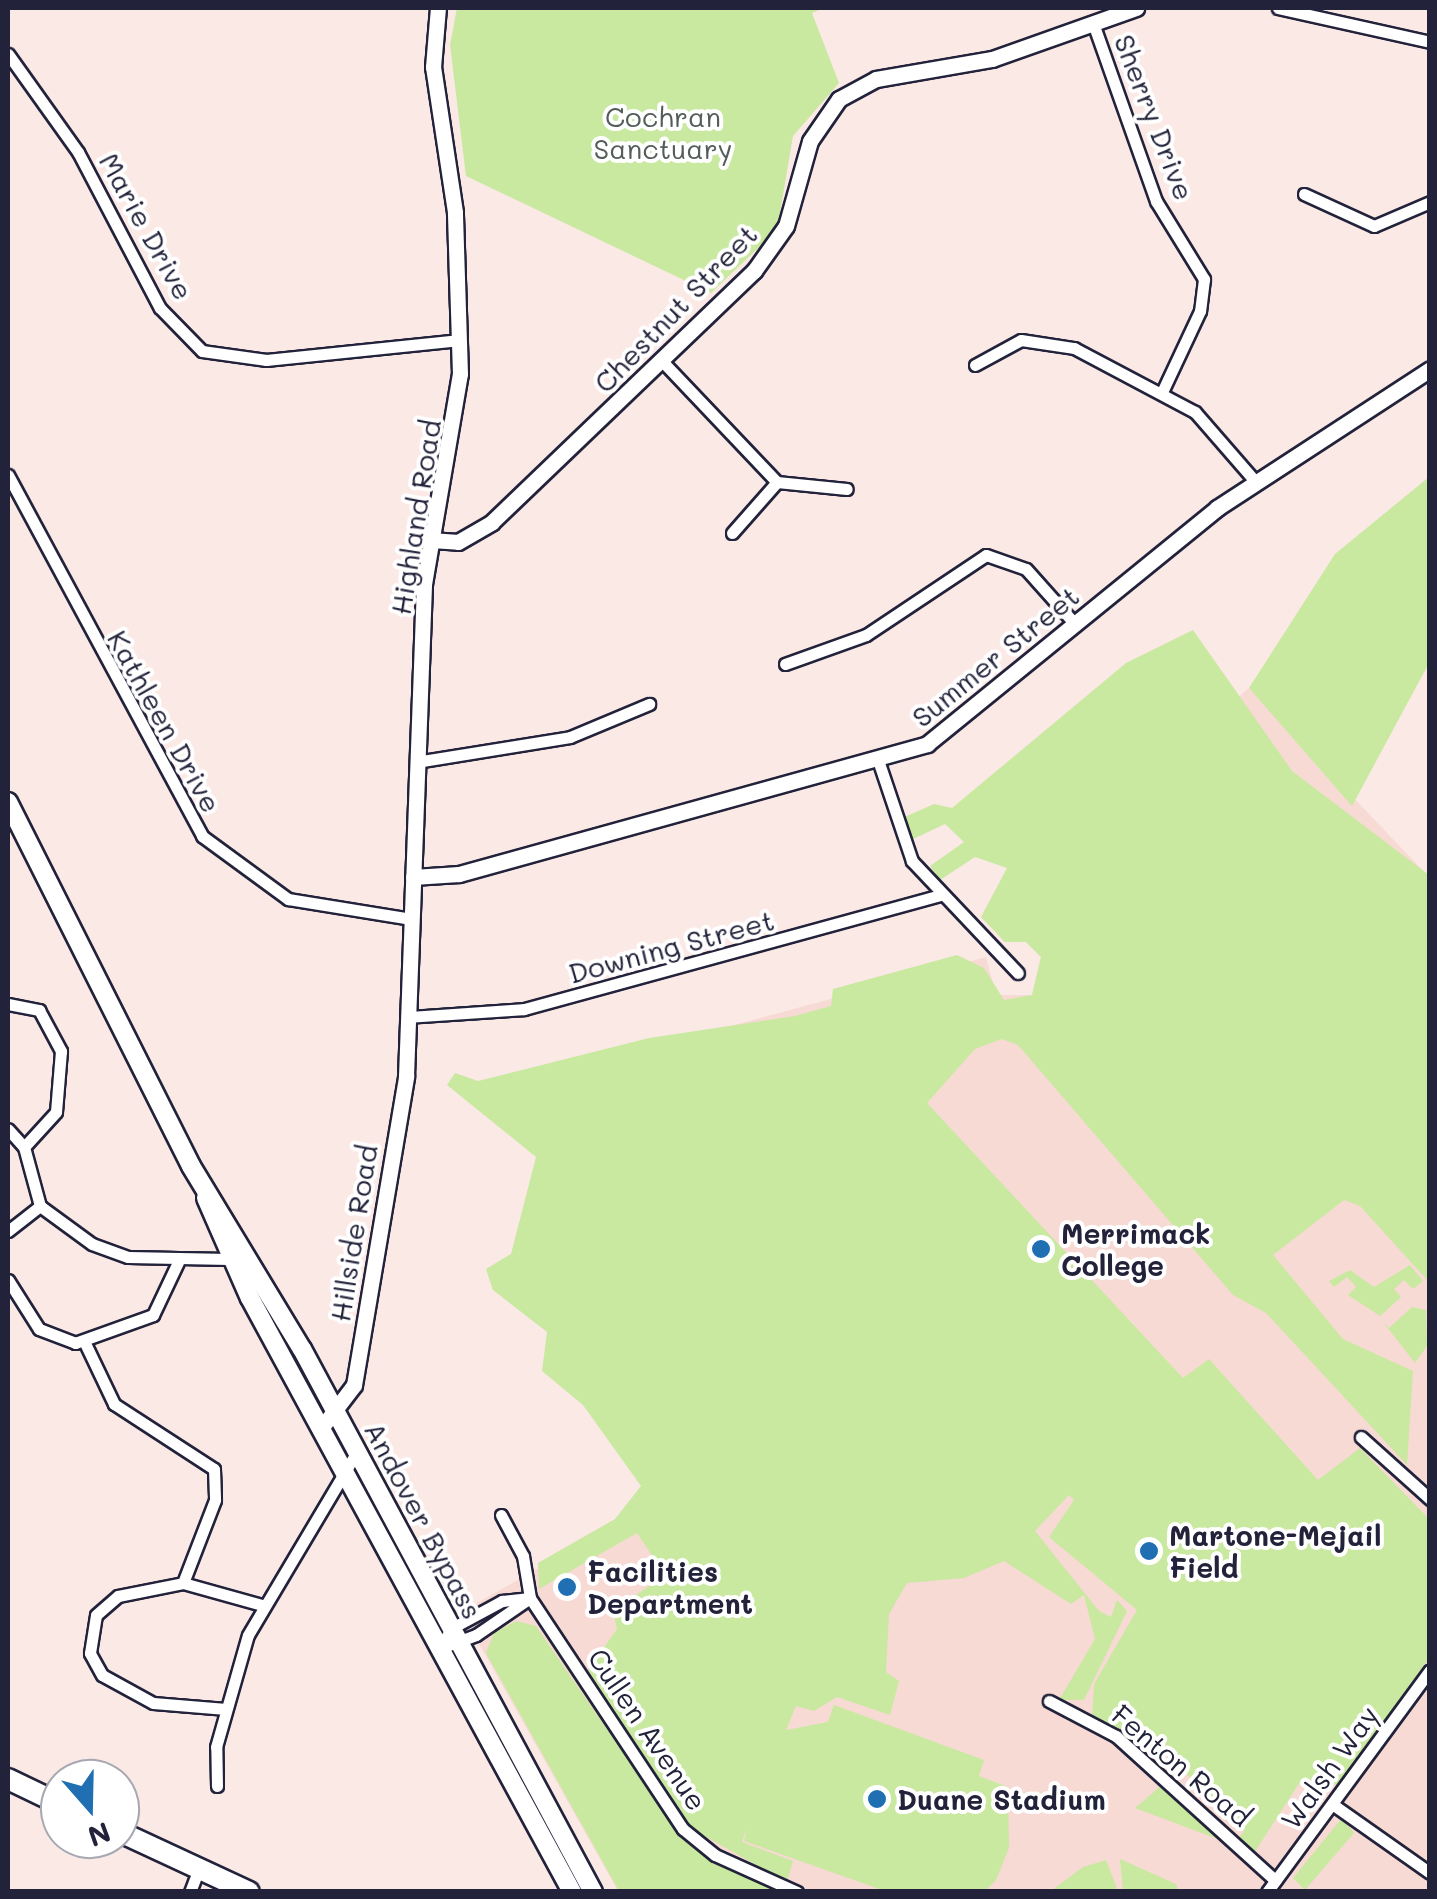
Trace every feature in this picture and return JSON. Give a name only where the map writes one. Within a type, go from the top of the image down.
[{"type":"highway","points":[[8,1780],[40,1795]]},
{"type":"highway","points":[[140,1841],[249,1892]]},
{"type":"main road","name":"Andover Bypass","points":[[8,802],[198,1179],[338,1416],[349,1459],[438,1649],[572,1892]]},
{"type":"main road","name":"Andover Bypass","points":[[198,1179],[229,1259],[322,1427],[349,1459],[456,1636],[593,1892]]},
{"type":"street","name":"Highland Road","points":[[408,1036],[416,762],[430,540],[457,412],[460,340],[455,212],[433,68],[438,8]]},
{"type":"street","name":"Chestnut Street","points":[[430,540],[458,542],[492,522],[662,361],[772,248],[810,140],[839,100],[876,78],[976,63],[1136,8]]},
{"type":"street","points":[[1278,8],[1430,42]]},
{"type":"street","name":"Sherry Drive","points":[[1093,23],[1156,201],[1202,269],[1200,311],[1162,390]]},
{"type":"street","name":"Marie Drive","points":[[8,54],[78,152],[160,308],[202,351],[266,360],[460,340]]},
{"type":"street","points":[[1304,194],[1374,226],[1430,202]]},
{"type":"street","points":[[976,365],[1013,343],[1052,342],[1162,390],[1212,427],[1255,481]]},
{"type":"street","points":[[662,361],[777,482],[847,490]]},
{"type":"street","name":"Summer Street","points":[[414,877],[459,874],[879,762],[942,735],[1255,481],[1430,369]]},
{"type":"street","name":"Kathleen Drive","points":[[8,475],[202,836],[288,899],[412,919]]},
{"type":"street","points":[[732,534],[777,482]]},
{"type":"street","points":[[785,664],[866,634],[986,556],[1026,569],[1075,624]]},
{"type":"street","points":[[416,762],[570,737],[649,704]]},
{"type":"street","points":[[879,762],[902,842],[940,895],[1018,973]]},
{"type":"street","name":"Downing Street","points":[[408,1016],[524,1009],[940,895]]},
{"type":"street","points":[[8,1004],[39,1010],[61,1051],[56,1112],[24,1147]]},
{"type":"street","name":"Hillside Road","points":[[338,1416],[354,1385],[408,1036]]},
{"type":"street","points":[[8,1129],[24,1147],[40,1206],[114,1254],[179,1260],[229,1259]]},
{"type":"street","points":[[8,1231],[40,1206]]},
{"type":"street","points":[[8,1280],[39,1329],[84,1342],[153,1315],[179,1260]]},
{"type":"street","points":[[84,1342],[114,1404],[214,1469],[216,1500],[183,1583]]},
{"type":"street","points":[[322,1427],[338,1416]]},
{"type":"street","points":[[1361,1436],[1430,1499]]},
{"type":"street","points":[[217,1786],[226,1709],[262,1605],[349,1459]]},
{"type":"street","points":[[438,1649],[530,1598],[523,1556],[500,1514]]},
{"type":"street","points":[[226,1709],[136,1696],[102,1675],[90,1653],[105,1604],[183,1583],[262,1605]]},
{"type":"street","name":"Cullen Avenue","points":[[530,1598],[691,1838],[798,1892]]},
{"type":"street","name":"Walsh Way","points":[[1266,1892],[1335,1806],[1430,1670]]},
{"type":"street","name":"Fenton Road","points":[[1049,1700],[1152,1764],[1276,1880]]},
{"type":"street","points":[[1335,1806],[1430,1873]]},
{"type":"street","points":[[190,1892],[199,1868]]},
{"type":"shaded area","name":"Merrimack College","points":[[1249,688],[1429,877],[1429,1891],[618,1891],[461,1612],[831,1403],[475,1095],[986,957],[996,995],[1032,995],[1041,957],[1026,942],[1005,942],[981,917]]},
{"type":"green space","name":"Cochran Sanctuary","points":[[457,8],[824,8],[812,13],[839,83],[793,136],[777,230],[711,293],[466,176],[450,45]]},
{"type":"green space","points":[[1429,477],[1429,663],[1352,806],[1249,688],[1335,554]]},
{"type":"green space","name":"Merrimack College","points":[[1193,630],[1292,771],[1429,875],[1429,1282],[1360,1206],[1344,1200],[1273,1255],[1343,1339],[1413,1371],[1407,1465],[1266,1313],[1233,1295],[1018,1045],[1002,1039],[975,1049],[927,1103],[1183,1378],[1209,1359],[1318,1480],[1360,1448],[1429,1519],[1429,1658],[1341,1785],[1300,1782],[1254,1853],[1238,1839],[1244,1831],[1148,1736],[1134,1749],[1092,1719],[1094,1684],[1137,1610],[1049,1537],[1074,1500],[1069,1495],[1035,1531],[1099,1611],[1111,1617],[1117,1600],[1127,1611],[1084,1700],[1059,1700],[1095,1639],[1084,1595],[1071,1604],[1004,1561],[964,1578],[907,1583],[889,1614],[886,1672],[899,1681],[890,1715],[837,1697],[814,1711],[796,1706],[786,1730],[828,1722],[834,1705],[984,1760],[979,1776],[1008,1787],[1009,1848],[996,1880],[985,1891],[885,1891],[744,1841],[747,1827],[742,1842],[793,1861],[787,1882],[692,1829],[588,1670],[617,1629],[613,1611],[665,1575],[637,1533],[539,1589],[538,1563],[615,1519],[641,1486],[583,1405],[542,1371],[547,1332],[493,1290],[486,1269],[511,1254],[536,1157],[447,1085],[455,1073],[478,1081],[649,1038],[795,1016],[831,1006],[833,989],[957,955],[984,968],[1004,1000],[1032,995],[1041,957],[1026,942],[1005,942],[981,917],[1007,868],[975,857],[940,880],[930,866],[964,842],[945,824],[909,841],[900,819],[934,804],[952,808],[1126,663]]},
{"type":"green space","points":[[1410,1265],[1423,1281],[1413,1289],[1404,1280],[1394,1289],[1401,1297],[1380,1316],[1348,1295],[1356,1287],[1347,1277],[1334,1287],[1329,1281],[1350,1270],[1374,1287]]},
{"type":"green space","points":[[1412,1307],[1426,1310],[1427,1346],[1415,1363],[1383,1322],[1389,1328]]},
{"type":"green space","points":[[516,1621],[536,1626],[683,1840],[783,1891],[619,1891],[486,1653],[494,1633]]},
{"type":"green space","points":[[1163,1784],[1213,1831],[1218,1839],[1135,1808]]},
{"type":"green space","points":[[1342,1818],[1354,1833],[1305,1890],[1293,1878]]},
{"type":"green space","points":[[1120,1859],[1176,1884],[1178,1890],[1123,1891]]},
{"type":"green space","points":[[1106,1860],[1118,1891],[1051,1891],[1083,1867]]},
{"type":"place","name":"Merrimack College","points":[[1041,1249]]},
{"type":"place","name":"Martone-Mejail Field","points":[[1149,1551]]},
{"type":"place","name":"Facilities Department","points":[[567,1587]]},
{"type":"place","name":"Duane Stadium","points":[[877,1799]]}]
